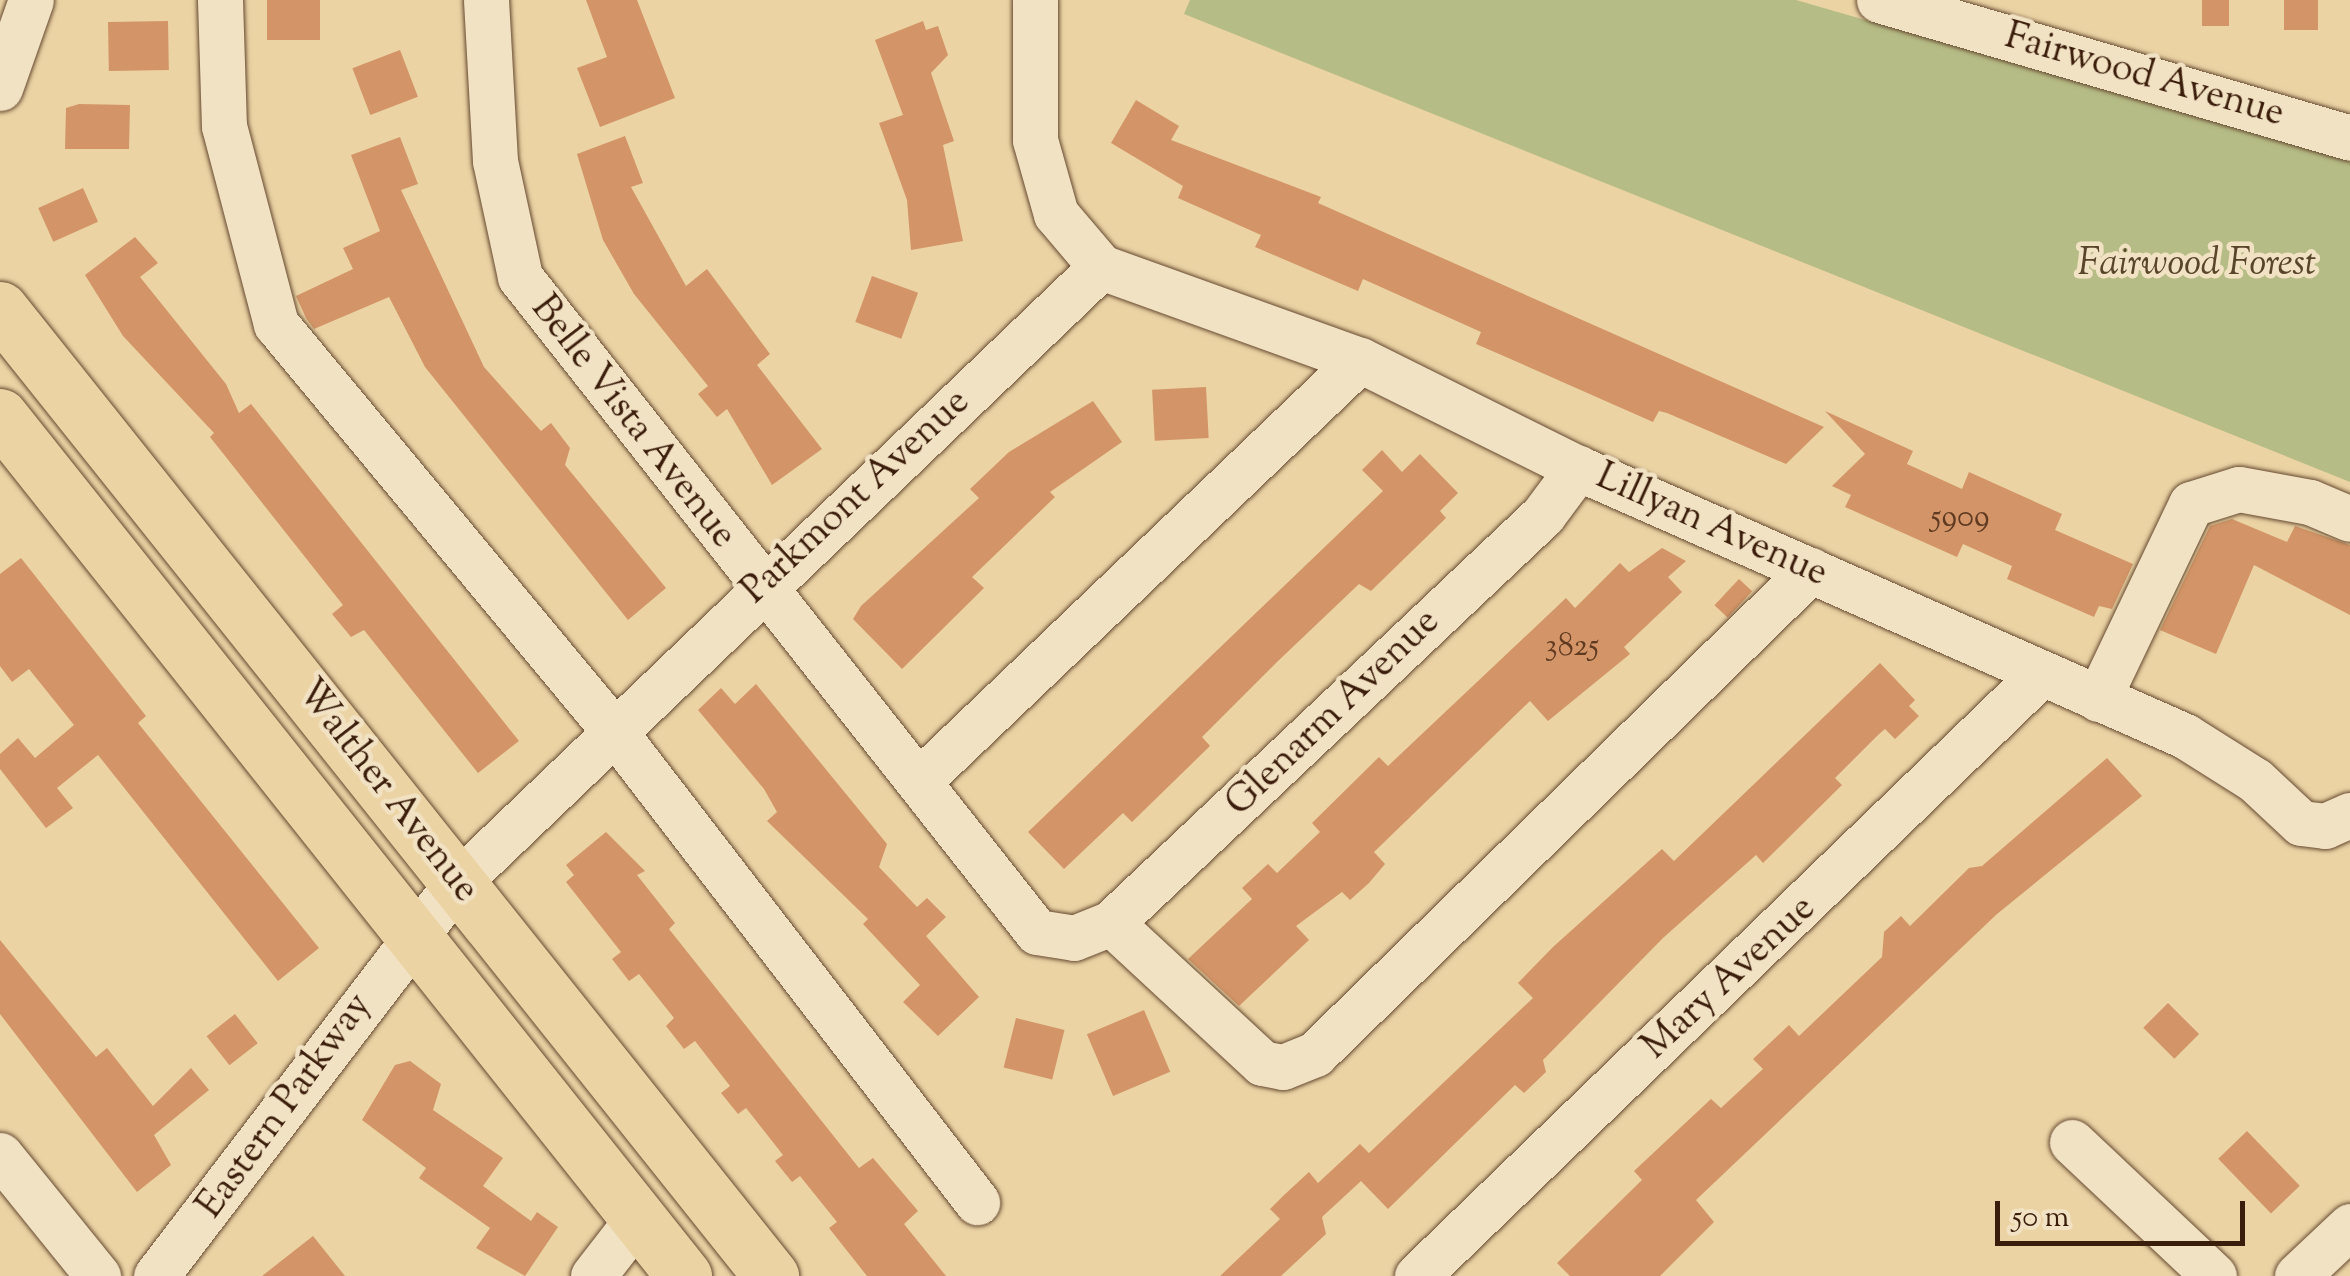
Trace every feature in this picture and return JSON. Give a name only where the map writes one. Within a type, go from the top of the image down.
[{"type":"main road","name":"Walther Avenue","points":[[0,309],[771,1276]]},
{"type":"main road","name":"Walther Avenue","points":[[0,416],[684,1276]]},
{"type":"street","points":[[0,88],[32,0]]},
{"type":"street","points":[[220,0],[224,126],[276,324],[614,731],[977,1202]]},
{"type":"street","points":[[1034,0],[1029,99],[1035,140],[1056,214],[1101,267]]},
{"type":"street","name":"Fairwood Avenue","points":[[1879,0],[2350,138]]},
{"type":"street","name":"Belle Vista Avenue","points":[[487,8],[496,162],[520,277],[760,588],[920,780],[1037,932],[1092,931]]},
{"type":"street","name":"Parkmont Avenue","points":[[414,935],[457,883],[760,588],[1101,267]]},
{"type":"street","name":"Lillyan Avenue","points":[[1101,267],[1360,360],[1578,468],[1811,570],[2038,677],[2098,699],[2221,755],[2300,823],[2325,826],[2350,815]]},
{"type":"street","points":[[920,780],[1360,360]]},
{"type":"street","name":"Glenarm Avenue","points":[[1092,931],[1543,514],[1578,468]]},
{"type":"street","points":[[2098,699],[2191,504],[2239,489],[2310,502],[2350,519]]},
{"type":"street","points":[[1092,931],[1262,1063],[1283,1067],[1315,1054],[1811,570]]},
{"type":"street","name":"Mary Avenue","points":[[1417,1276],[2038,677]]},
{"type":"street","name":"Eastern Parkway","points":[[156,1276],[414,935]]},
{"type":"street","points":[[2072,1142],[2214,1276]]},
{"type":"street","points":[[0,1155],[98,1276]]},
{"type":"street","points":[[593,1276],[638,1218]]},
{"type":"street","points":[[2297,1276],[2350,1226]]},
{"type":"green space","name":"Fairwood Forest","points":[[1190,0],[1796,0],[2350,160],[2350,482],[1184,14]]},
{"type":"building","points":[[267,0],[320,0],[320,40],[267,40]]},
{"type":"building","points":[[586,0],[637,0],[675,98],[600,127],[577,68],[607,57]]},
{"type":"building","points":[[2202,0],[2229,0],[2229,26],[2202,26]]},
{"type":"building","points":[[2284,0],[2318,0],[2318,30],[2284,30]]},
{"type":"building","points":[[168,21],[169,70],[109,71],[108,22]]},
{"type":"building","points":[[923,21],[926,30],[938,26],[948,55],[931,73],[954,141],[943,145],[963,241],[911,250],[907,200],[879,123],[903,115],[875,40]]},
{"type":"building","points":[[400,50],[418,97],[370,115],[352,68]]},
{"type":"building","points":[[1136,100],[1179,126],[1171,140],[1321,197],[1318,203],[1824,427],[1786,464],[1667,413],[1659,411],[1653,422],[1476,344],[1481,332],[1363,279],[1358,291],[1255,247],[1261,235],[1178,198],[1183,186],[1111,143]]},
{"type":"building","points":[[79,104],[130,105],[129,149],[65,149],[66,108]]},
{"type":"building","points":[[625,136],[643,183],[631,187],[686,286],[707,269],[770,354],[757,365],[822,449],[772,485],[727,409],[717,417],[698,394],[708,386],[634,294],[603,240],[577,154]]},
{"type":"building","points":[[400,137],[418,184],[401,190],[484,367],[541,431],[551,423],[570,448],[565,465],[666,588],[628,620],[425,367],[389,297],[314,329],[306,318],[296,296],[353,269],[343,248],[380,231],[351,155]]},
{"type":"building","points":[[83,188],[98,222],[53,242],[38,208]]},
{"type":"building","points":[[135,237],[158,263],[140,277],[226,384],[239,413],[251,404],[519,741],[478,773],[364,630],[351,637],[332,614],[343,605],[210,437],[214,433],[123,336],[85,275]]},
{"type":"building","points":[[872,276],[918,293],[901,339],[855,322]]},
{"type":"building","points":[[1206,387],[1209,438],[1155,441],[1152,390]]},
{"type":"building","points":[[1093,401],[1122,442],[1050,492],[1055,497],[972,577],[984,588],[902,669],[853,619],[861,606],[979,498],[970,489],[1009,452]]},
{"type":"building","points":[[1825,411],[1913,451],[1907,464],[1962,489],[1969,472],[2062,514],[2055,530],[2133,564],[2112,609],[2099,606],[2094,617],[2007,579],[2012,566],[1963,544],[1957,557],[1845,507],[1851,495],[1832,486],[1865,454]]},
{"type":"building","points":[[1382,450],[1402,472],[1420,454],[1458,493],[1440,511],[1446,518],[1371,591],[1359,584],[1277,662],[1202,737],[1210,746],[1132,822],[1123,813],[1064,869],[1028,832],[1383,491],[1362,470]]},
{"type":"building","points":[[2232,519],[2287,542],[2295,526],[2350,545],[2350,615],[2254,565],[2216,654],[2160,630],[2210,526]]},
{"type":"building","points":[[1662,548],[1686,561],[1668,577],[1682,592],[1624,647],[1630,654],[1548,721],[1530,701],[1374,852],[1385,864],[1369,883],[1350,900],[1342,892],[1296,926],[1309,940],[1239,1006],[1188,959],[1252,899],[1242,888],[1268,864],[1277,873],[1320,832],[1312,823],[1379,757],[1388,766],[1566,598],[1575,608],[1620,563],[1629,572]]},
{"type":"building","points":[[21,558],[146,716],[138,723],[319,948],[278,981],[98,755],[57,788],[73,808],[46,828],[0,769],[0,754],[18,738],[35,758],[74,725],[29,669],[12,682],[0,666],[0,574]]},
{"type":"building","points":[[1739,579],[1752,591],[1728,618],[1714,605]]},
{"type":"building","points":[[1880,663],[1915,700],[1909,706],[1919,716],[1895,739],[1885,729],[1878,735],[1835,778],[1842,785],[1763,863],[1756,855],[1663,938],[1543,1060],[1546,1072],[1524,1093],[1515,1085],[1388,1209],[1361,1181],[1322,1217],[1326,1234],[1281,1276],[1220,1276],[1280,1219],[1270,1209],[1283,1196],[1309,1172],[1318,1183],[1360,1144],[1369,1153],[1533,998],[1518,983],[1553,947],[1662,849],[1674,861]]},
{"type":"building","points":[[756,684],[887,844],[879,867],[917,907],[927,898],[946,917],[926,936],[979,997],[938,1036],[903,1002],[920,985],[863,924],[868,919],[767,821],[777,812],[764,789],[698,710],[721,688],[735,704]]},
{"type":"building","points":[[2107,758],[2142,796],[1997,914],[1696,1200],[1714,1222],[1660,1276],[1570,1276],[1557,1263],[1642,1180],[1634,1171],[1711,1099],[1721,1108],[1763,1069],[1753,1059],[1789,1025],[1799,1036],[1882,957],[1884,932],[1901,916],[1910,926],[1969,868],[1982,866]]},
{"type":"building","points":[[606,832],[645,871],[637,875],[675,923],[669,929],[859,1168],[873,1158],[918,1211],[904,1224],[946,1276],[867,1276],[829,1228],[837,1222],[800,1176],[792,1182],[775,1161],[783,1155],[746,1108],[738,1114],[721,1093],[730,1086],[695,1041],[684,1049],[666,1026],[674,1018],[639,974],[629,981],[612,959],[621,952],[566,882],[574,875],[566,865]]},
{"type":"building","points":[[0,940],[96,1057],[107,1048],[153,1106],[191,1068],[209,1090],[154,1135],[171,1165],[137,1192],[0,1014]]},
{"type":"building","points":[[2168,1003],[2199,1034],[2174,1059],[2143,1028]]},
{"type":"building","points":[[1144,1010],[1170,1072],[1113,1096],[1087,1034]]},
{"type":"building","points":[[235,1014],[258,1043],[229,1065],[207,1036]]},
{"type":"building","points":[[1016,1018],[1065,1030],[1052,1080],[1004,1067]]},
{"type":"building","points":[[410,1061],[441,1084],[433,1110],[503,1158],[483,1186],[531,1221],[537,1212],[558,1227],[525,1276],[476,1248],[490,1228],[419,1178],[426,1168],[362,1120],[395,1065]]},
{"type":"building","points":[[2247,1131],[2300,1186],[2271,1213],[2218,1159]]},
{"type":"building","points":[[313,1236],[345,1276],[262,1276]]}]
